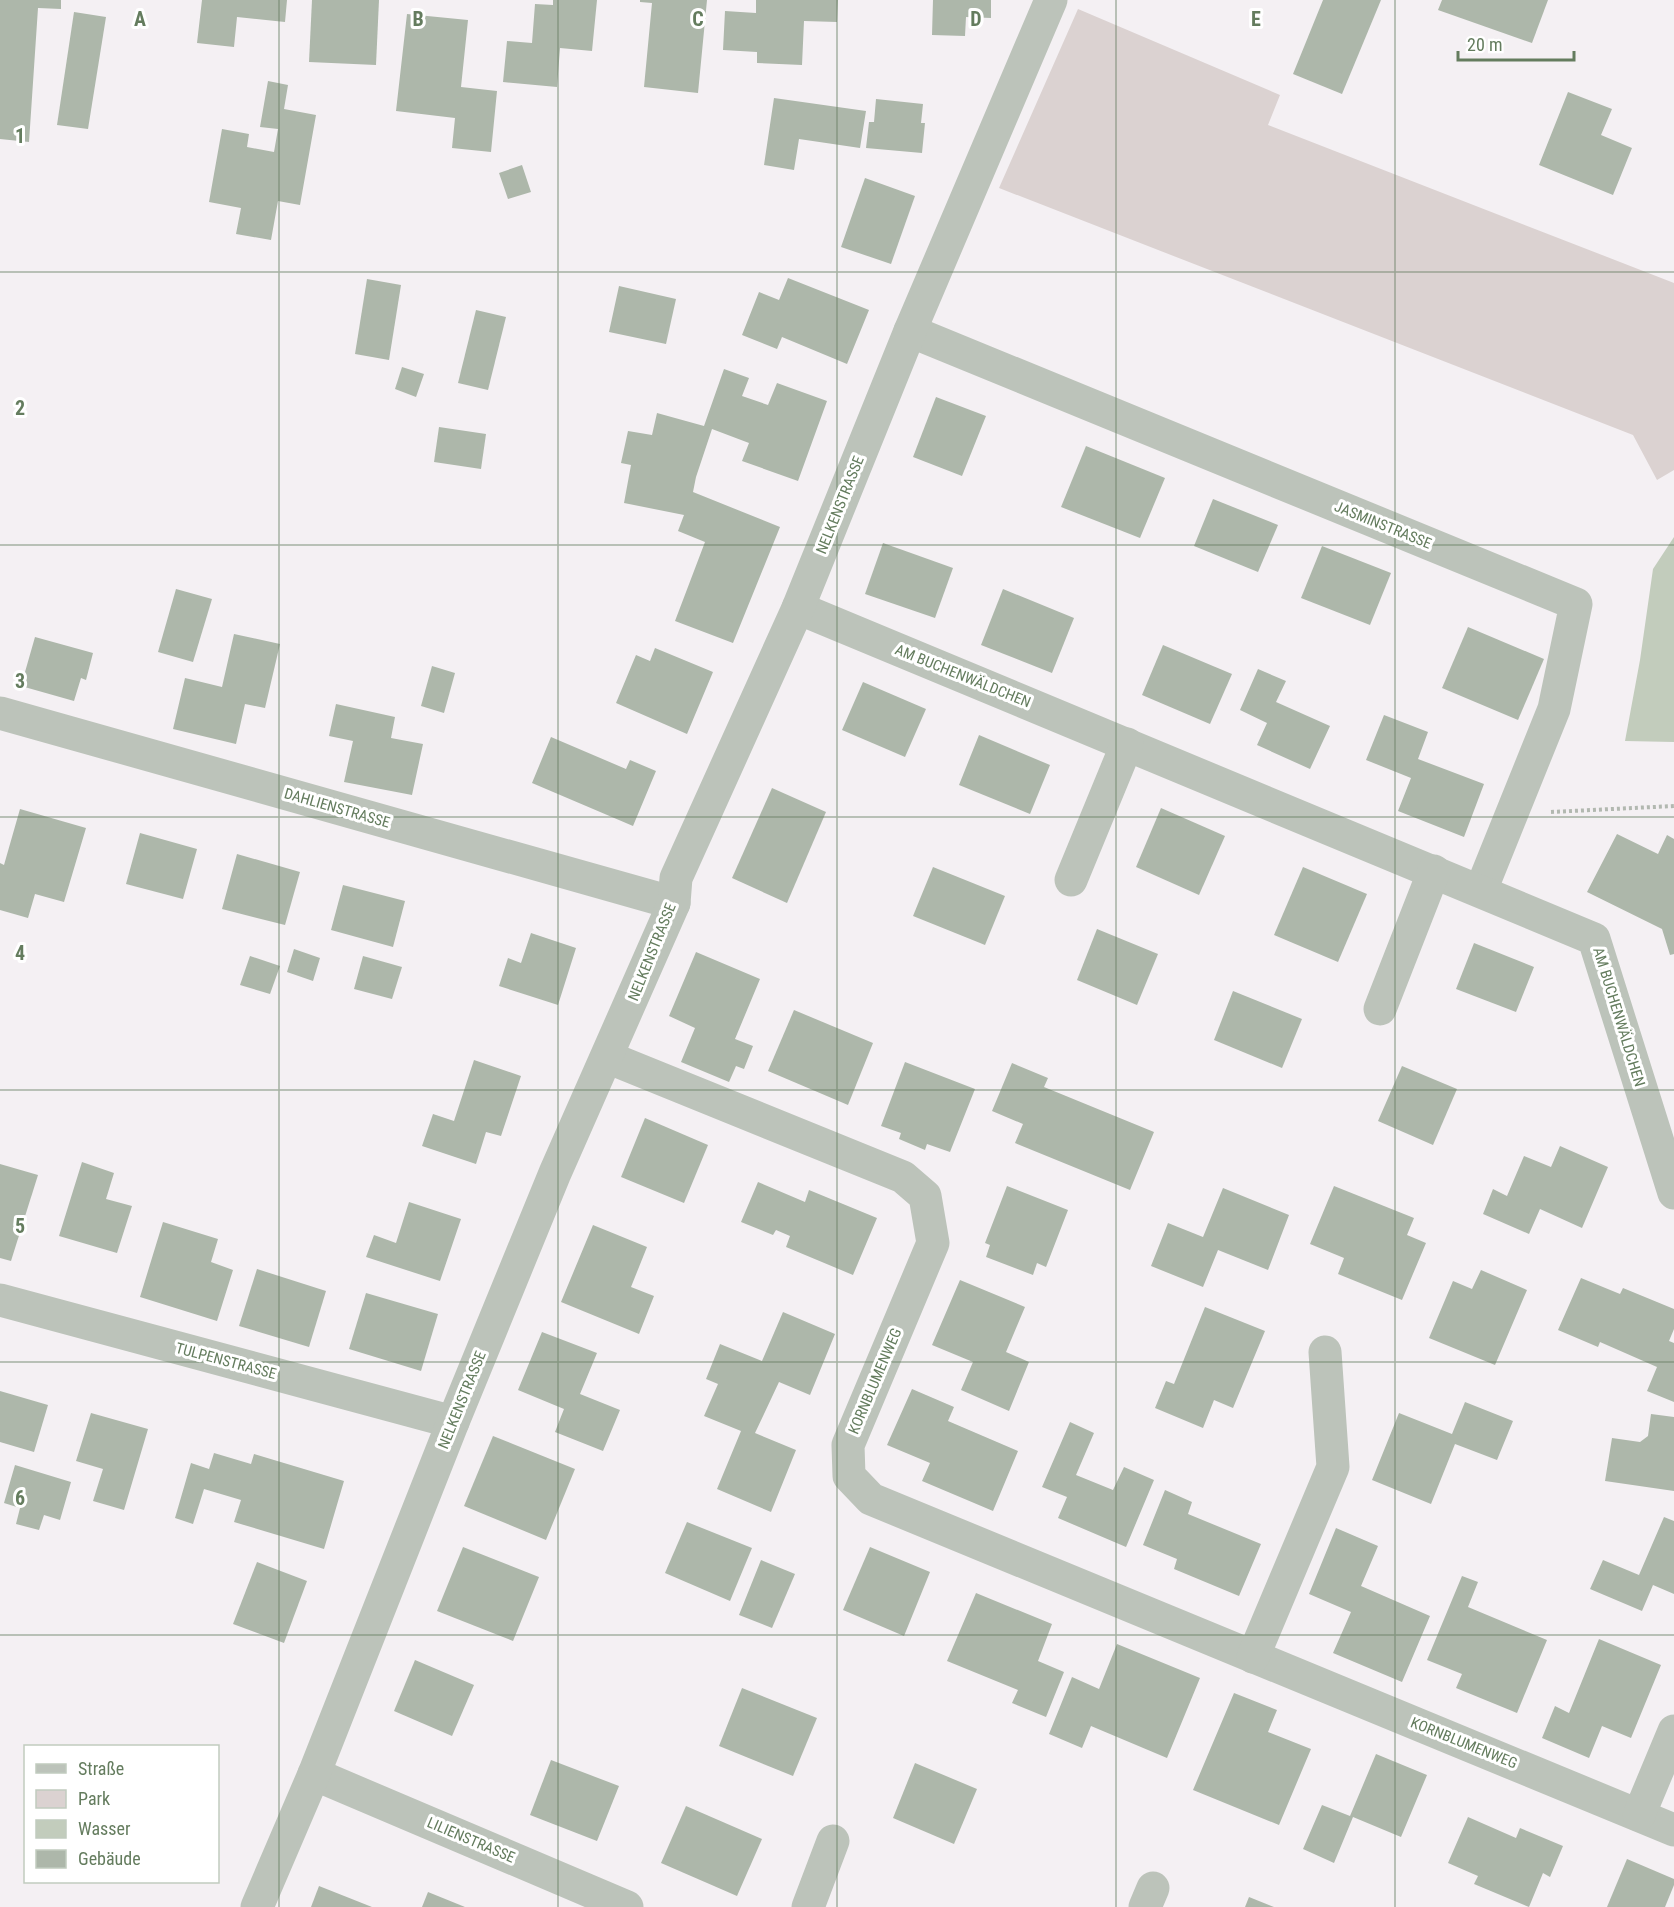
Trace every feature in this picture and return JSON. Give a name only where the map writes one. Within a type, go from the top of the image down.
[{"type":"street","name":"NELKENSTRASSE","points":[[257,1907],[314,1774],[453,1422],[555,1173],[674,903],[676,878],[798,608],[910,331],[1051,0]]},
{"type":"street","name":"JASMINSTRASSE","points":[[910,331],[1576,604],[1554,709],[1481,890]]},
{"type":"street","name":"AM BUCHENWÄLDCHEN","points":[[798,608],[1481,890],[1594,939],[1674,1193]]},
{"type":"street","name":"DAHLIENSTRASSE","points":[[0,713],[674,903]]},
{"type":"street","points":[[1071,880],[1127,744]]},
{"type":"street","points":[[1380,1009],[1434,872]]},
{"type":"street","name":"KORNBLUMENWEG","points":[[607,1057],[903,1177],[925,1196],[933,1243],[848,1445],[849,1476],[871,1499],[1674,1830]]},
{"type":"street","name":"TULPENSTRASSE","points":[[0,1300],[453,1422]]},
{"type":"street","points":[[1253,1657],[1333,1467],[1325,1353]]},
{"type":"street","points":[[1639,1815],[1674,1731]]},
{"type":"street","name":"LILIENSTRASSE","points":[[314,1774],[627,1907]]},
{"type":"street","points":[[808,1907],[833,1841]]},
{"type":"path","points":[[1512,814],[1674,806]]},
{"type":"green space","points":[[1078,9],[1280,95],[1268,125],[1674,283],[1674,470],[1657,480],[1633,435],[999,188]]},
{"type":"water","points":[[1674,537],[1674,742],[1625,741],[1653,569]]},
{"type":"building","points":[[0,0],[61,0],[61,9],[38,8],[29,142],[0,139]]},
{"type":"building","points":[[202,0],[287,0],[285,22],[237,17],[234,47],[197,43]]},
{"type":"building","points":[[312,0],[379,0],[376,65],[309,62]]},
{"type":"building","points":[[553,0],[597,0],[592,51],[560,48],[557,87],[503,82],[507,41],[532,43],[535,4],[553,5]]},
{"type":"building","points":[[640,0],[707,0],[698,93],[644,87],[652,3],[640,2]]},
{"type":"building","points":[[756,0],[838,0],[837,22],[804,21],[802,65],[757,63],[757,52],[723,50],[725,11],[756,13]]},
{"type":"building","points":[[933,0],[991,0],[991,18],[966,17],[965,36],[932,35]]},
{"type":"building","points":[[1323,0],[1381,0],[1342,94],[1293,74]]},
{"type":"building","points":[[1442,0],[1548,0],[1532,43],[1438,10]]},
{"type":"building","points":[[74,12],[106,17],[88,129],[57,125]]},
{"type":"building","points":[[407,14],[468,20],[461,87],[497,91],[491,152],[452,148],[455,118],[396,111]]},
{"type":"building","points":[[268,81],[288,85],[284,109],[316,115],[300,205],[278,201],[271,240],[236,234],[241,208],[209,202],[222,129],[249,134],[247,147],[274,152],[278,129],[260,127]]},
{"type":"building","points":[[1568,92],[1612,109],[1601,135],[1632,148],[1613,195],[1539,165]]},
{"type":"building","points":[[774,98],[866,111],[860,148],[799,139],[794,170],[764,165]]},
{"type":"building","points":[[876,99],[923,104],[921,123],[925,123],[922,153],[866,148],[869,122],[874,122]]},
{"type":"building","points":[[522,165],[531,192],[508,199],[499,173]]},
{"type":"building","points":[[865,178],[915,196],[891,264],[841,247]]},
{"type":"building","points":[[788,278],[869,310],[847,364],[782,337],[777,349],[742,335],[759,292],[779,300]]},
{"type":"building","points":[[367,279],[401,285],[389,360],[355,354]]},
{"type":"building","points":[[619,286],[676,299],[666,344],[609,332]]},
{"type":"building","points":[[476,310],[506,317],[488,390],[458,383]]},
{"type":"building","points":[[402,367],[424,374],[416,397],[395,389]]},
{"type":"building","points":[[724,369],[749,378],[742,396],[768,405],[777,383],[827,401],[798,481],[742,461],[749,443],[712,429],[693,492],[780,527],[733,643],[675,621],[705,542],[678,531],[684,515],[624,503],[631,465],[621,463],[628,431],[652,435],[657,413],[704,426]]},
{"type":"building","points":[[936,397],[986,416],[962,476],[913,457]]},
{"type":"building","points":[[439,427],[486,434],[481,469],[434,462]]},
{"type":"building","points":[[1086,446],[1165,478],[1140,538],[1061,507]]},
{"type":"building","points":[[1213,499],[1278,525],[1258,572],[1194,546]]},
{"type":"building","points":[[883,543],[953,568],[935,618],[865,594]]},
{"type":"building","points":[[1322,546],[1391,573],[1370,625],[1301,598]]},
{"type":"building","points":[[176,589],[212,599],[193,662],[158,652]]},
{"type":"building","points":[[1003,589],[1074,618],[1052,673],[981,645]]},
{"type":"building","points":[[1468,627],[1544,659],[1518,720],[1442,688]]},
{"type":"building","points":[[234,634],[280,644],[265,708],[245,704],[236,744],[173,729],[185,678],[222,687]]},
{"type":"building","points":[[35,637],[93,653],[86,680],[81,678],[74,701],[21,686]]},
{"type":"building","points":[[1163,645],[1232,674],[1210,724],[1142,695]]},
{"type":"building","points":[[655,648],[713,672],[687,734],[616,703],[636,655],[650,661]]},
{"type":"building","points":[[432,666],[455,673],[444,713],[421,706]]},
{"type":"building","points":[[1258,669],[1286,681],[1276,702],[1330,726],[1310,769],[1257,745],[1267,723],[1240,710]]},
{"type":"building","points":[[863,682],[926,709],[905,757],[842,730]]},
{"type":"building","points":[[336,704],[395,717],[391,738],[423,744],[412,795],[344,782],[353,741],[329,736]]},
{"type":"building","points":[[1384,715],[1428,732],[1418,759],[1484,784],[1464,837],[1398,811],[1411,778],[1366,760]]},
{"type":"building","points":[[979,735],[1050,765],[1030,814],[959,785]]},
{"type":"building","points":[[551,737],[626,769],[630,760],[656,771],[633,826],[532,783]]},
{"type":"building","points":[[772,788],[826,812],[787,903],[732,878]]},
{"type":"building","points":[[1161,808],[1225,836],[1199,895],[1136,867]]},
{"type":"building","points":[[20,809],[86,828],[64,902],[35,894],[28,918],[0,910],[0,863],[4,865]]},
{"type":"building","points":[[140,833],[197,849],[183,899],[126,884]]},
{"type":"building","points":[[1617,834],[1658,854],[1667,835],[1674,839],[1674,954],[1670,955],[1662,929],[1587,892]]},
{"type":"building","points":[[237,854],[300,872],[285,925],[222,909]]},
{"type":"building","points":[[933,867],[1005,896],[985,945],[913,916]]},
{"type":"building","points":[[1303,867],[1367,894],[1338,962],[1274,935]]},
{"type":"building","points":[[343,885],[405,901],[393,947],[331,930]]},
{"type":"building","points":[[1097,929],[1158,954],[1137,1005],[1077,980]]},
{"type":"building","points":[[531,933],[576,948],[558,1005],[499,986],[508,958],[521,963]]},
{"type":"building","points":[[1474,943],[1534,967],[1516,1012],[1456,989]]},
{"type":"building","points":[[294,949],[320,958],[313,981],[287,972]]},
{"type":"building","points":[[696,952],[760,979],[735,1039],[753,1046],[744,1069],[736,1066],[729,1082],[681,1062],[695,1028],[669,1016]]},
{"type":"building","points":[[250,956],[280,966],[270,994],[240,985]]},
{"type":"building","points":[[363,956],[402,967],[392,999],[354,989]]},
{"type":"building","points":[[1233,991],[1302,1019],[1282,1068],[1214,1040]]},
{"type":"building","points":[[794,1010],[873,1043],[848,1105],[768,1071]]},
{"type":"building","points":[[474,1060],[521,1076],[501,1136],[486,1132],[476,1164],[422,1146],[433,1114],[454,1121]]},
{"type":"building","points":[[905,1062],[975,1089],[950,1152],[927,1144],[925,1150],[899,1139],[901,1133],[881,1126]]},
{"type":"building","points":[[1012,1063],[1048,1078],[1044,1087],[1154,1132],[1130,1190],[1015,1143],[1023,1124],[992,1111]]},
{"type":"building","points":[[1402,1066],[1457,1089],[1433,1145],[1378,1121]]},
{"type":"building","points":[[645,1118],[708,1145],[684,1203],[621,1177]]},
{"type":"building","points":[[1560,1146],[1608,1167],[1582,1228],[1540,1209],[1529,1234],[1483,1214],[1493,1189],[1507,1196],[1524,1156],[1551,1167]]},
{"type":"building","points":[[82,1162],[114,1173],[106,1199],[132,1206],[117,1253],[59,1236]]},
{"type":"building","points":[[0,1164],[38,1175],[11,1261],[0,1258]]},
{"type":"building","points":[[758,1182],[805,1202],[809,1190],[877,1218],[853,1275],[786,1247],[790,1236],[776,1230],[773,1235],[741,1222]]},
{"type":"building","points":[[1007,1186],[1068,1210],[1046,1267],[1037,1263],[1033,1275],[986,1257],[990,1245],[985,1243]]},
{"type":"building","points":[[1334,1186],[1414,1218],[1407,1235],[1426,1243],[1402,1300],[1338,1274],[1344,1258],[1310,1244]]},
{"type":"building","points":[[1223,1188],[1289,1215],[1268,1270],[1218,1250],[1203,1287],[1151,1266],[1168,1223],[1203,1237]]},
{"type":"building","points":[[409,1202],[461,1219],[440,1281],[366,1257],[374,1235],[396,1243]]},
{"type":"building","points":[[163,1222],[218,1239],[211,1262],[233,1270],[217,1321],[140,1297]]},
{"type":"building","points":[[593,1225],[647,1247],[631,1287],[654,1296],[639,1334],[561,1302]]},
{"type":"building","points":[[257,1269],[326,1291],[309,1347],[239,1326]]},
{"type":"building","points":[[1481,1270],[1527,1290],[1495,1365],[1429,1338],[1453,1281],[1472,1289]]},
{"type":"building","points":[[1581,1278],[1620,1294],[1623,1288],[1674,1309],[1674,1329],[1669,1341],[1674,1343],[1674,1402],[1647,1391],[1657,1367],[1600,1342],[1598,1347],[1558,1330]]},
{"type":"building","points":[[960,1280],[1025,1307],[1006,1352],[1029,1362],[1009,1411],[961,1390],[973,1362],[932,1345]]},
{"type":"building","points":[[366,1293],[438,1314],[421,1371],[349,1349]]},
{"type":"building","points":[[1205,1307],[1265,1331],[1233,1408],[1214,1400],[1203,1428],[1155,1408],[1166,1381],[1174,1384]]},
{"type":"building","points":[[783,1312],[835,1334],[810,1395],[779,1382],[755,1433],[796,1450],[771,1512],[717,1489],[741,1431],[704,1416],[718,1384],[706,1379],[720,1344],[762,1361]]},
{"type":"building","points":[[542,1332],[597,1353],[580,1394],[620,1410],[603,1451],[555,1432],[564,1409],[518,1390]]},
{"type":"building","points":[[912,1389],[954,1407],[948,1421],[1018,1451],[993,1511],[922,1481],[930,1463],[887,1445]]},
{"type":"building","points":[[0,1391],[48,1405],[34,1452],[0,1442]]},
{"type":"building","points":[[1465,1402],[1513,1421],[1497,1460],[1455,1444],[1431,1504],[1372,1480],[1399,1413],[1452,1434]]},
{"type":"building","points":[[91,1413],[148,1429],[124,1510],[93,1501],[103,1469],[76,1461]]},
{"type":"building","points":[[1651,1414],[1674,1417],[1674,1491],[1605,1481],[1612,1438],[1640,1442],[1648,1436]]},
{"type":"building","points":[[1070,1422],[1094,1433],[1076,1475],[1113,1490],[1124,1467],[1154,1480],[1126,1547],[1058,1518],[1067,1497],[1042,1487]]},
{"type":"building","points":[[493,1436],[575,1469],[546,1540],[464,1506]]},
{"type":"building","points":[[214,1453],[251,1464],[254,1454],[344,1481],[324,1549],[234,1522],[241,1500],[204,1489],[193,1524],[175,1518],[191,1463],[209,1469]]},
{"type":"building","points":[[15,1465],[71,1482],[60,1520],[44,1515],[39,1530],[16,1524],[20,1508],[4,1503]]},
{"type":"building","points":[[1165,1490],[1192,1502],[1188,1514],[1261,1544],[1239,1596],[1174,1569],[1177,1559],[1143,1545]]},
{"type":"building","points":[[1664,1517],[1674,1521],[1674,1594],[1653,1585],[1642,1611],[1590,1589],[1603,1560],[1639,1575]]},
{"type":"building","points":[[687,1522],[752,1548],[730,1601],[665,1573]]},
{"type":"building","points":[[1336,1528],[1378,1546],[1361,1586],[1430,1616],[1402,1682],[1333,1653],[1351,1612],[1309,1594]]},
{"type":"building","points":[[463,1547],[539,1577],[513,1641],[437,1611]]},
{"type":"building","points":[[870,1547],[930,1572],[904,1636],[843,1610]]},
{"type":"building","points":[[761,1560],[795,1574],[772,1628],[739,1615]]},
{"type":"building","points":[[257,1562],[307,1581],[284,1643],[233,1624]]},
{"type":"building","points":[[1462,1576],[1478,1582],[1468,1607],[1547,1640],[1517,1713],[1456,1688],[1462,1674],[1427,1660]]},
{"type":"building","points":[[976,1593],[1052,1624],[1038,1661],[1064,1672],[1046,1717],[1012,1703],[1018,1690],[947,1661]]},
{"type":"building","points":[[1599,1639],[1661,1665],[1631,1738],[1602,1726],[1589,1758],[1542,1738],[1555,1706],[1569,1713]]},
{"type":"building","points":[[1117,1644],[1200,1678],[1167,1758],[1091,1726],[1082,1748],[1049,1734],[1072,1677],[1099,1689]]},
{"type":"building","points":[[415,1660],[474,1685],[452,1736],[394,1711]]},
{"type":"building","points":[[742,1688],[817,1718],[793,1776],[719,1746]]},
{"type":"building","points":[[1234,1693],[1277,1710],[1268,1732],[1311,1749],[1279,1825],[1193,1790]]},
{"type":"building","points":[[1376,1754],[1427,1775],[1401,1837],[1353,1817],[1334,1863],[1303,1849],[1322,1805],[1350,1816]]},
{"type":"building","points":[[551,1760],[619,1786],[597,1841],[530,1815]]},
{"type":"building","points":[[915,1763],[977,1789],[954,1844],[893,1818]]},
{"type":"building","points":[[686,1806],[762,1839],[737,1896],[661,1863]]},
{"type":"building","points":[[1468,1817],[1516,1838],[1520,1828],[1563,1846],[1550,1877],[1543,1873],[1529,1907],[1474,1884],[1478,1876],[1448,1863]]},
{"type":"building","points":[[1627,1859],[1674,1879],[1674,1885],[1665,1907],[1607,1907]]},
{"type":"building","points":[[319,1886],[372,1907],[311,1907]]},
{"type":"building","points":[[428,1892],[465,1907],[422,1907]]},
{"type":"building","points":[[1249,1897],[1274,1907],[1245,1907]]}]
